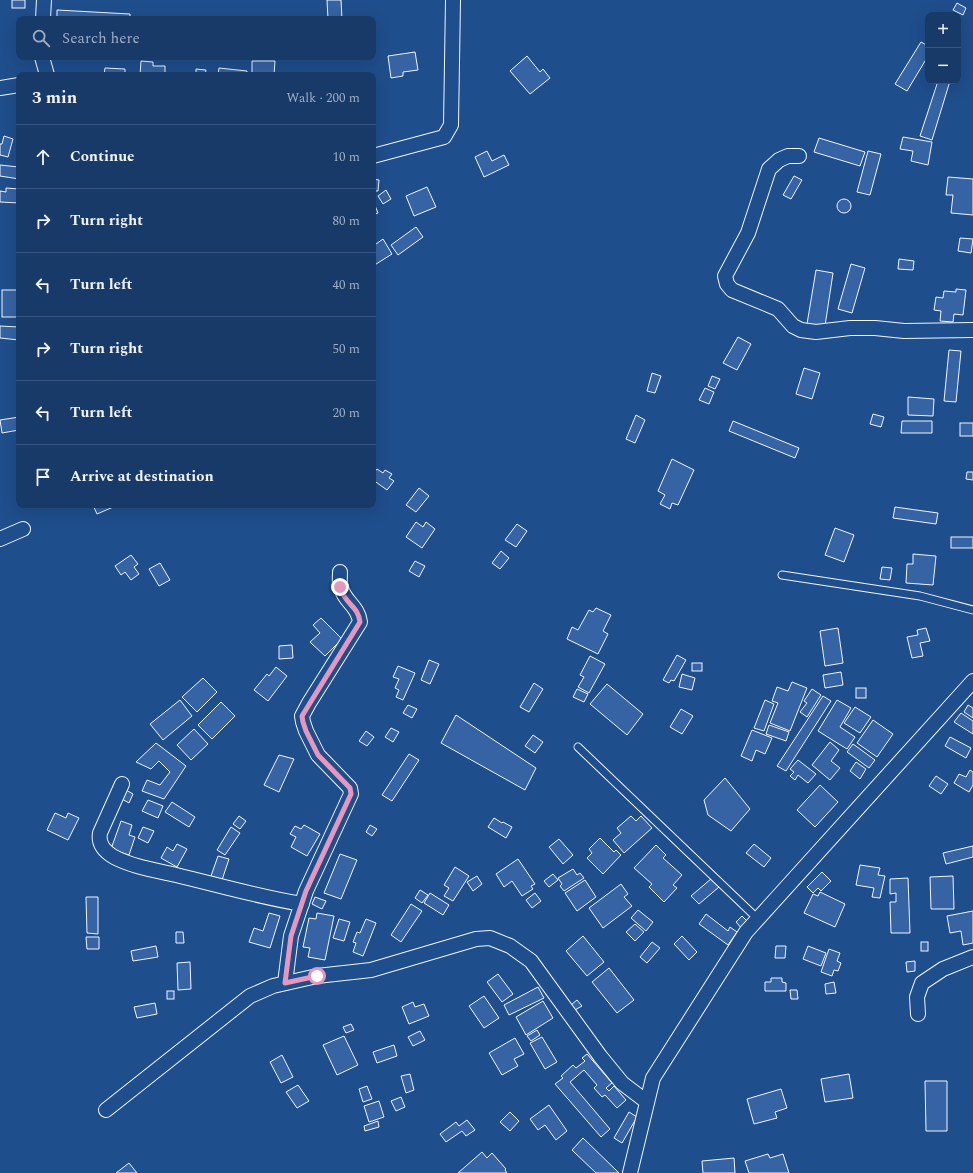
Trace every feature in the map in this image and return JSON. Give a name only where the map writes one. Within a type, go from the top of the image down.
[{"type":"street","points":[[43,16],[44,0]]},
{"type":"street","points":[[376,155],[444,136],[451,126],[453,0]]},
{"type":"street","points":[[43,60],[46,72]]},
{"type":"street","points":[[0,88],[16,85]]},
{"type":"street","points":[[799,156],[788,156],[779,160],[769,169],[748,233],[725,276],[727,284],[732,290],[778,309],[793,326],[801,330],[816,332],[850,328],[875,328],[904,331],[973,330]]},
{"type":"street","points":[[0,539],[23,529]]},
{"type":"street","points":[[285,983],[291,936],[306,891],[351,794],[350,788],[318,755],[303,722],[302,716],[360,622],[359,615],[355,608],[344,596],[340,587],[340,572]]},
{"type":"street","points":[[630,1173],[653,1078],[746,932],[973,681]]},
{"type":"street","points":[[122,784],[100,833],[99,840],[101,846],[114,857],[139,867],[269,898],[302,904]]},
{"type":"street","points":[[106,1110],[250,996],[273,986],[285,983],[317,976],[371,970],[476,939],[490,938],[510,946],[531,961],[600,1056],[622,1083],[647,1102]]},
{"type":"street","points":[[918,1014],[917,997],[922,983],[943,969],[973,957]]},
{"type":"lane","points":[[782,575],[920,596],[973,610]]},
{"type":"lane","points":[[578,747],[758,919]]},
{"type":"building","points":[[12,0],[25,0],[25,8],[12,8]]},
{"type":"building","points":[[327,0],[341,0],[342,16],[328,16]]},
{"type":"building","points":[[957,3],[966,8],[963,15],[961,12],[953,10]]},
{"type":"building","points":[[57,10],[130,14],[130,16],[57,16]]},
{"type":"building","points":[[921,42],[925,44],[925,61],[907,91],[895,84]]},
{"type":"building","points":[[415,52],[418,70],[403,72],[403,76],[391,78],[388,56]]},
{"type":"building","points":[[527,56],[540,72],[543,69],[550,78],[530,94],[510,71]]},
{"type":"building","points":[[141,61],[153,62],[153,66],[165,66],[165,72],[140,72]]},
{"type":"building","points":[[252,61],[275,61],[274,72],[252,72]]},
{"type":"building","points":[[105,68],[125,69],[125,72],[104,72]]},
{"type":"building","points":[[219,68],[247,71],[247,72],[218,72]]},
{"type":"building","points":[[196,69],[206,70],[206,72],[196,72]]},
{"type":"building","points":[[937,84],[949,84],[932,140],[920,136]]},
{"type":"building","points":[[4,136],[13,139],[8,157],[0,155],[0,144],[2,144]]},
{"type":"building","points":[[903,137],[932,142],[928,165],[911,161],[913,151],[900,149]]},
{"type":"building","points":[[819,138],[865,152],[860,166],[814,152]]},
{"type":"building","points":[[487,151],[492,161],[504,155],[509,165],[484,177],[475,157]]},
{"type":"building","points":[[868,151],[881,154],[870,195],[857,192]]},
{"type":"building","points":[[0,165],[16,167],[16,179],[0,176]]},
{"type":"building","points":[[794,176],[802,180],[791,199],[783,195]]},
{"type":"building","points":[[948,177],[973,179],[973,215],[951,213],[953,195],[946,195]]},
{"type":"building","points":[[376,180],[379,180],[378,191],[376,191]]},
{"type":"building","points":[[427,187],[436,207],[414,216],[406,196]]},
{"type":"building","points":[[6,188],[16,189],[16,203],[0,202],[0,191],[6,192]]},
{"type":"building","points":[[386,190],[391,199],[383,204],[378,196]]},
{"type":"building","points":[[841,199],[847,199],[851,203],[851,209],[847,213],[841,213],[837,209],[837,203]]},
{"type":"building","points":[[416,227],[423,237],[398,255],[391,245]]},
{"type":"building","points":[[960,238],[973,239],[971,253],[958,251]]},
{"type":"building","points":[[383,239],[392,254],[376,264],[376,244]]},
{"type":"building","points":[[899,259],[914,261],[913,270],[898,269]]},
{"type":"building","points":[[851,264],[865,268],[852,313],[838,309]]},
{"type":"building","points":[[816,270],[833,273],[825,326],[807,324]]},
{"type":"building","points":[[956,289],[966,290],[963,315],[954,314],[953,322],[940,321],[941,311],[934,310],[936,297],[943,298],[944,291],[956,292]]},
{"type":"building","points":[[2,290],[16,290],[16,317],[2,317]]},
{"type":"building","points":[[0,326],[16,327],[16,340],[0,338]]},
{"type":"building","points":[[738,337],[751,344],[737,370],[723,363]]},
{"type":"building","points":[[949,350],[961,351],[956,402],[944,401]]},
{"type":"building","points":[[804,368],[820,373],[812,399],[796,394]]},
{"type":"building","points":[[652,373],[661,376],[655,393],[647,391]]},
{"type":"building","points":[[712,376],[720,379],[715,389],[708,386]]},
{"type":"building","points":[[705,388],[714,392],[709,404],[699,400]]},
{"type":"building","points":[[908,397],[934,399],[933,416],[908,415]]},
{"type":"building","points":[[873,414],[884,417],[881,427],[870,424]]},
{"type":"building","points":[[636,415],[645,420],[635,443],[626,439]]},
{"type":"building","points":[[16,417],[16,431],[2,433],[0,420]]},
{"type":"building","points":[[733,421],[799,448],[795,458],[729,431]]},
{"type":"building","points":[[902,421],[932,421],[932,433],[901,433]]},
{"type":"building","points":[[960,423],[973,423],[973,436],[960,436]]},
{"type":"building","points":[[672,459],[694,470],[678,505],[672,503],[670,509],[660,504],[665,495],[658,491]]},
{"type":"building","points":[[377,469],[383,473],[385,470],[392,474],[389,478],[394,481],[387,490],[376,482]]},
{"type":"building","points":[[967,472],[973,472],[973,480],[966,479]]},
{"type":"building","points":[[419,488],[429,496],[416,512],[406,505]]},
{"type":"building","points":[[895,507],[938,513],[936,524],[893,518]]},
{"type":"building","points":[[94,508],[111,508],[97,514]]},
{"type":"building","points":[[416,522],[423,527],[426,522],[435,529],[422,548],[406,537]]},
{"type":"building","points":[[517,524],[527,531],[516,547],[505,540]]},
{"type":"building","points":[[835,528],[854,535],[844,562],[825,555]]},
{"type":"building","points":[[951,537],[973,537],[973,548],[951,548]]},
{"type":"building","points":[[501,551],[509,558],[500,569],[492,563]]},
{"type":"building","points":[[913,554],[936,556],[933,585],[906,583],[907,564],[913,564]]},
{"type":"building","points":[[131,555],[138,564],[134,567],[139,574],[131,580],[125,572],[121,575],[115,566]]},
{"type":"building","points":[[415,561],[425,566],[419,577],[409,571]]},
{"type":"building","points":[[160,563],[170,580],[159,586],[149,569]]},
{"type":"building","points":[[882,567],[892,568],[890,580],[880,579]]},
{"type":"building","points":[[596,608],[611,615],[603,631],[608,634],[598,654],[567,639],[572,627],[578,630],[589,610],[593,612]]},
{"type":"building","points":[[321,618],[342,639],[325,656],[310,642],[320,633],[313,625]]},
{"type":"building","points":[[838,628],[843,663],[825,666],[820,631]]},
{"type":"building","points":[[926,628],[930,641],[920,643],[923,656],[912,658],[907,637],[918,635],[917,630]]},
{"type":"building","points":[[292,645],[293,658],[279,659],[279,646]]},
{"type":"building","points":[[677,655],[686,660],[674,681],[671,680],[669,683],[663,680]]},
{"type":"building","points":[[590,656],[605,664],[589,693],[578,687],[584,677],[580,675]]},
{"type":"building","points":[[429,660],[439,664],[430,684],[421,680]]},
{"type":"building","points":[[692,663],[702,663],[702,671],[692,671]]},
{"type":"building","points":[[398,666],[415,673],[403,700],[396,697],[399,690],[395,688],[399,679],[393,677]]},
{"type":"building","points":[[276,667],[287,676],[268,701],[254,690],[267,674],[269,676]]},
{"type":"building","points":[[841,672],[843,685],[825,688],[823,675]]},
{"type":"building","points":[[682,674],[695,678],[692,690],[679,687]]},
{"type":"building","points":[[203,678],[217,692],[197,712],[182,697]]},
{"type":"building","points":[[792,682],[807,688],[790,731],[770,723],[778,703],[772,701],[777,687],[788,691]]},
{"type":"building","points":[[534,683],[543,689],[529,712],[520,707]]},
{"type":"building","points":[[607,684],[643,714],[627,735],[590,704]]},
{"type":"building","points":[[856,688],[866,688],[866,698],[856,698]]},
{"type":"building","points":[[577,689],[588,694],[584,702],[573,697]]},
{"type":"building","points":[[812,689],[821,695],[807,717],[800,712],[807,703],[804,701]]},
{"type":"building","points":[[823,696],[831,701],[786,771],[777,766]]},
{"type":"building","points":[[180,700],[192,716],[163,740],[150,724]]},
{"type":"building","points":[[765,700],[774,704],[764,731],[754,728]]},
{"type":"building","points":[[837,700],[851,708],[840,727],[855,737],[847,749],[818,731]]},
{"type":"building","points":[[221,702],[235,716],[212,739],[198,725]]},
{"type":"building","points":[[408,705],[417,709],[412,718],[403,713]]},
{"type":"building","points":[[968,705],[973,708],[973,718],[964,712]]},
{"type":"building","points":[[855,707],[871,717],[860,733],[844,723]]},
{"type":"building","points":[[681,709],[693,716],[682,734],[670,727]]},
{"type":"building","points":[[961,713],[973,721],[973,734],[954,722]]},
{"type":"building","points":[[456,715],[536,768],[525,790],[441,743]]},
{"type":"building","points":[[873,720],[893,734],[877,757],[857,743]]},
{"type":"building","points":[[769,725],[789,732],[786,741],[766,734]]},
{"type":"building","points":[[391,728],[399,732],[393,742],[385,737]]},
{"type":"building","points":[[194,729],[208,744],[191,760],[177,745]]},
{"type":"building","points":[[752,730],[772,738],[765,754],[756,750],[752,761],[741,756]]},
{"type":"building","points":[[366,731],[374,737],[367,746],[359,741]]},
{"type":"building","points":[[533,735],[543,742],[535,753],[525,746]]},
{"type":"building","points":[[950,737],[971,748],[966,758],[945,746]]},
{"type":"building","points":[[830,742],[839,750],[831,761],[840,768],[830,780],[812,765]]},
{"type":"building","points":[[156,743],[186,766],[164,799],[142,791],[147,780],[160,785],[170,772],[159,761],[151,769],[136,762]]},
{"type":"building","points":[[853,744],[875,760],[869,768],[847,752]]},
{"type":"building","points":[[409,754],[419,760],[392,801],[382,795]]},
{"type":"building","points":[[279,755],[294,759],[279,792],[264,785]]},
{"type":"building","points":[[798,760],[816,774],[808,783],[798,775],[795,780],[790,776],[794,772],[790,769]]},
{"type":"building","points":[[856,762],[866,769],[860,779],[850,771]]},
{"type":"building","points":[[970,770],[973,772],[973,785],[969,792],[954,783],[959,774],[966,777]]},
{"type":"building","points":[[936,776],[948,784],[941,794],[929,786]]},
{"type":"building","points":[[725,778],[750,809],[731,831],[708,815],[704,800]]},
{"type":"building","points":[[820,785],[838,802],[815,827],[797,810]]},
{"type":"building","points":[[126,790],[133,794],[129,803],[122,799]]},
{"type":"building","points":[[148,800],[163,806],[158,818],[142,811]]},
{"type":"building","points":[[172,802],[195,817],[189,827],[165,812]]},
{"type":"building","points":[[55,813],[66,818],[68,813],[79,818],[68,840],[47,830]]},
{"type":"building","points":[[239,816],[246,821],[240,829],[233,824]]},
{"type":"building","points":[[631,816],[636,821],[641,816],[652,828],[624,853],[613,840],[621,833],[617,828]]},
{"type":"building","points":[[494,818],[512,827],[506,838],[488,827]]},
{"type":"building","points":[[121,821],[132,825],[129,835],[135,837],[129,855],[111,849]]},
{"type":"building","points":[[304,825],[320,834],[307,856],[291,847],[296,837],[290,834],[295,826],[301,829]]},
{"type":"building","points":[[370,825],[377,829],[372,836],[366,832]]},
{"type":"building","points":[[143,827],[154,831],[148,843],[138,838]]},
{"type":"building","points":[[231,827],[240,833],[225,855],[217,850]]},
{"type":"building","points":[[600,838],[614,852],[616,850],[621,855],[603,874],[587,858],[592,853],[589,849]]},
{"type":"building","points":[[559,839],[573,855],[563,864],[549,847]]},
{"type":"building","points":[[177,844],[187,849],[177,867],[161,858],[167,847],[173,851]]},
{"type":"building","points":[[754,844],[771,858],[764,867],[746,853]]},
{"type":"building","points":[[656,845],[666,855],[663,858],[682,875],[673,885],[677,888],[664,902],[649,887],[652,884],[634,868]]},
{"type":"building","points":[[973,846],[973,857],[946,864],[943,853]]},
{"type":"building","points":[[340,854],[357,860],[341,899],[324,893]]},
{"type":"building","points":[[218,856],[229,859],[222,880],[211,876]]},
{"type":"building","points":[[518,859],[535,884],[531,886],[533,889],[522,896],[512,881],[504,887],[496,874]]},
{"type":"building","points":[[860,865],[880,868],[878,875],[885,876],[880,898],[872,897],[874,888],[856,885]]},
{"type":"building","points":[[455,867],[469,876],[453,901],[444,896],[449,888],[444,885]]},
{"type":"building","points":[[573,869],[577,875],[580,873],[584,878],[564,891],[560,886],[562,884],[558,878]]},
{"type":"building","points":[[822,872],[831,881],[821,891],[818,888],[813,893],[807,887]]},
{"type":"building","points":[[553,874],[558,880],[549,887],[544,881]]},
{"type":"building","points":[[477,876],[482,884],[473,891],[467,882]]},
{"type":"building","points":[[953,876],[954,909],[931,909],[930,877]]},
{"type":"building","points":[[712,878],[719,887],[699,904],[691,896]]},
{"type":"building","points":[[908,878],[910,933],[891,933],[890,902],[896,902],[896,893],[890,894],[890,879]]},
{"type":"building","points":[[585,880],[596,897],[577,911],[565,893]]},
{"type":"building","points":[[621,884],[628,894],[624,897],[632,906],[603,928],[589,908]]},
{"type":"building","points":[[420,890],[428,895],[422,903],[415,898]]},
{"type":"building","points":[[820,892],[845,904],[835,927],[804,913],[813,894],[818,896]]},
{"type":"building","points":[[430,893],[449,905],[443,915],[424,903]]},
{"type":"building","points":[[535,893],[541,901],[532,908],[526,900]]},
{"type":"building","points":[[86,897],[98,897],[98,934],[87,933]]},
{"type":"building","points":[[315,897],[326,901],[322,909],[312,904]]},
{"type":"building","points":[[411,904],[422,911],[401,942],[391,935]]},
{"type":"building","points":[[638,910],[653,922],[646,931],[631,918]]},
{"type":"building","points":[[973,911],[973,943],[963,945],[961,931],[950,933],[947,916]]},
{"type":"building","points":[[269,913],[280,916],[270,948],[249,942],[254,928],[263,931]]},
{"type":"building","points":[[317,913],[334,916],[325,960],[308,957],[310,948],[303,947],[309,918],[316,919]]},
{"type":"building","points":[[706,914],[728,931],[730,927],[737,932],[728,945],[699,924]]},
{"type":"building","points":[[742,916],[749,923],[743,930],[736,922]]},
{"type":"building","points":[[339,919],[350,922],[344,941],[333,938]]},
{"type":"building","points":[[366,919],[376,923],[363,956],[353,952],[356,943],[353,942],[357,932],[360,933]]},
{"type":"building","points":[[635,924],[644,932],[635,941],[626,932]]},
{"type":"building","points":[[176,932],[183,932],[184,943],[176,943]]},
{"type":"building","points":[[583,936],[604,962],[587,976],[566,951]]},
{"type":"building","points":[[682,936],[697,952],[689,960],[674,944]]},
{"type":"building","points":[[86,937],[99,937],[99,949],[87,949]]},
{"type":"building","points":[[652,942],[660,948],[647,963],[640,957]]},
{"type":"building","points":[[921,942],[928,942],[928,951],[921,951]]},
{"type":"building","points":[[156,946],[158,957],[133,961],[131,951]]},
{"type":"building","points":[[776,946],[786,946],[785,958],[775,958]]},
{"type":"building","points":[[808,946],[826,953],[821,966],[803,959]]},
{"type":"building","points":[[829,949],[840,953],[837,961],[841,963],[838,971],[834,970],[832,976],[821,972]]},
{"type":"building","points":[[915,961],[915,971],[907,972],[906,962]]},
{"type":"building","points":[[190,962],[191,989],[178,990],[177,963]]},
{"type":"building","points":[[609,968],[634,1000],[617,1013],[592,982]]},
{"type":"building","points":[[498,974],[513,994],[502,1002],[487,982]]},
{"type":"building","points":[[771,978],[782,978],[782,982],[786,983],[786,991],[765,991],[765,982],[771,982]]},
{"type":"building","points":[[834,982],[836,993],[826,994],[825,984]]},
{"type":"building","points":[[538,987],[544,998],[509,1015],[504,1005]]},
{"type":"building","points":[[790,990],[797,990],[798,999],[791,999]]},
{"type":"building","points":[[167,991],[174,991],[174,999],[167,999]]},
{"type":"building","points":[[484,996],[499,1018],[484,1028],[469,1006]]},
{"type":"building","points":[[577,1000],[582,1006],[575,1010],[571,1005]]},
{"type":"building","points":[[543,1001],[553,1018],[526,1035],[516,1017]]},
{"type":"building","points":[[413,1002],[415,1007],[424,1004],[429,1016],[409,1024],[402,1007]]},
{"type":"building","points":[[155,1003],[157,1014],[137,1018],[134,1007]]},
{"type":"building","points":[[351,1024],[354,1030],[346,1033],[343,1027]]},
{"type":"building","points":[[537,1030],[540,1035],[531,1041],[527,1036]]},
{"type":"building","points":[[420,1031],[425,1040],[413,1046],[408,1037]]},
{"type":"building","points":[[344,1036],[358,1065],[337,1075],[323,1045]]},
{"type":"building","points":[[542,1037],[557,1062],[545,1069],[530,1043]]},
{"type":"building","points":[[515,1038],[524,1054],[514,1059],[518,1066],[502,1075],[489,1053]]},
{"type":"building","points":[[394,1045],[397,1056],[377,1063],[373,1052]]},
{"type":"building","points":[[587,1054],[612,1083],[606,1088],[609,1091],[614,1086],[626,1100],[617,1108],[605,1095],[602,1097],[594,1088],[597,1085],[584,1070],[570,1082],[610,1129],[601,1137],[555,1084],[563,1078],[561,1076],[573,1065],[576,1068],[585,1061],[582,1058]]},
{"type":"building","points":[[282,1055],[293,1077],[281,1083],[270,1062]]},
{"type":"building","points":[[410,1074],[414,1090],[406,1093],[401,1076]]},
{"type":"building","points":[[849,1074],[853,1098],[825,1102],[821,1079]]},
{"type":"building","points":[[925,1081],[947,1081],[947,1131],[926,1131]]},
{"type":"building","points":[[298,1085],[309,1101],[297,1108],[286,1092]]},
{"type":"building","points":[[367,1086],[372,1099],[363,1102],[359,1089]]},
{"type":"building","points":[[781,1089],[787,1108],[775,1112],[777,1118],[754,1124],[747,1099]]},
{"type":"building","points":[[401,1097],[405,1107],[396,1111],[391,1101]]},
{"type":"building","points":[[379,1101],[384,1117],[369,1122],[364,1106]]},
{"type":"building","points":[[549,1105],[567,1131],[556,1140],[545,1125],[538,1130],[530,1119]]},
{"type":"building","points":[[510,1112],[519,1121],[510,1131],[500,1122]]},
{"type":"building","points":[[629,1112],[637,1117],[622,1143],[614,1138]]},
{"type":"building","points":[[467,1120],[475,1130],[466,1136],[462,1131],[446,1142],[440,1134],[456,1122],[459,1126]]},
{"type":"building","points":[[378,1121],[379,1127],[365,1131],[364,1126]]},
{"type":"building","points":[[583,1138],[619,1173],[596,1173],[572,1150]]},
{"type":"building","points":[[482,1152],[487,1158],[492,1153],[506,1169],[505,1170],[507,1173],[458,1173]]},
{"type":"building","points":[[768,1154],[770,1158],[783,1154],[789,1173],[749,1173],[745,1161]]},
{"type":"building","points":[[734,1158],[735,1173],[703,1173],[702,1161]]},
{"type":"building","points":[[129,1163],[137,1173],[116,1173]]},
{"type":"route","points":[[317,976],[285,983],[291,936],[306,891],[351,794],[350,788],[318,755],[306,731],[302,716],[360,622],[359,615],[344,596],[340,587]]}]
